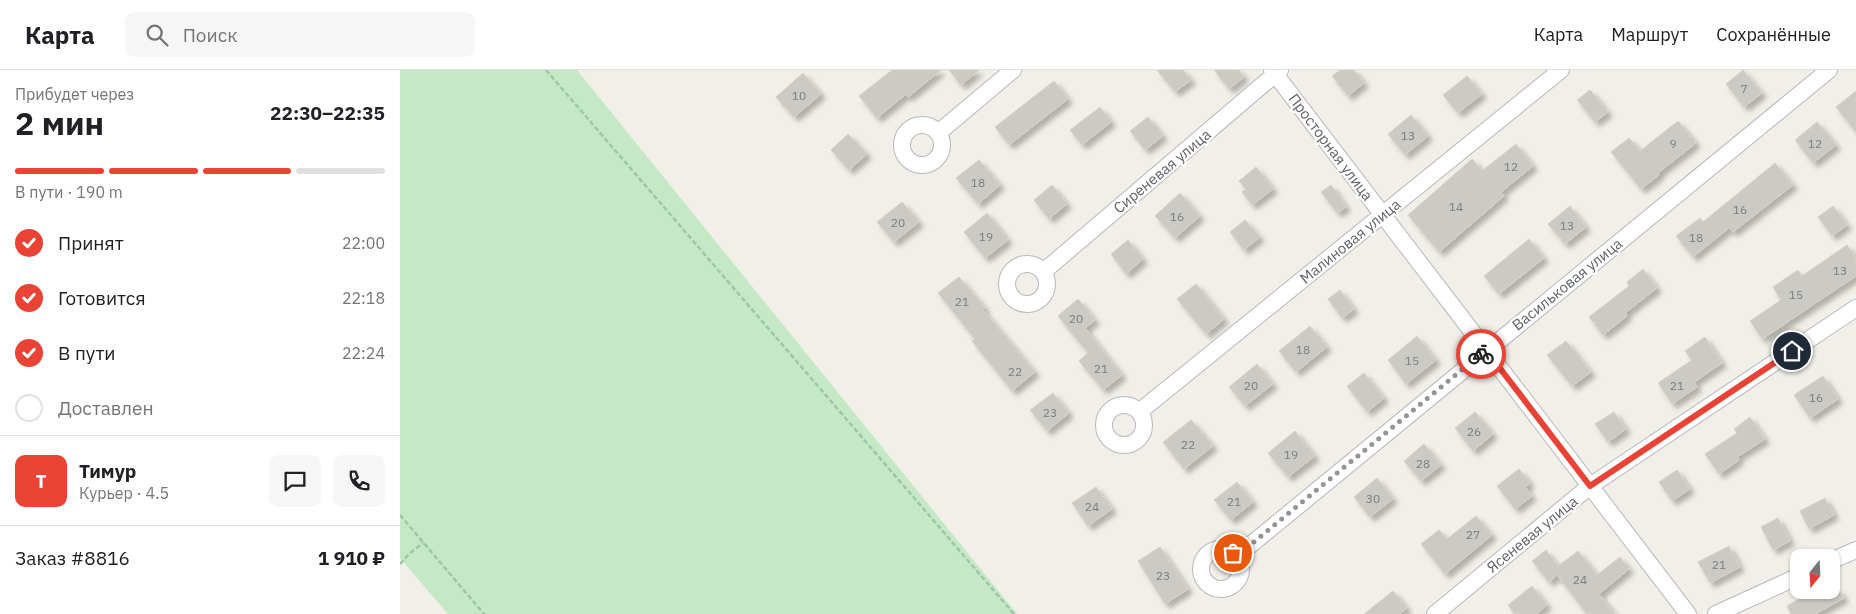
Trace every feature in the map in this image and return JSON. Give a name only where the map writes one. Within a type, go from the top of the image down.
[{"type":"street","points":[[938,133],[1013,70]]},
{"type":"street","name":"Малиновая улица","points":[[1139,412],[1561,70]]},
{"type":"street","name":"Васильковая улица","points":[[1237,556],[1829,70]]},
{"type":"street","name":"Просторная улица","points":[[1276,71],[1382,214],[1688,614]]},
{"type":"street","name":"Сиреневая улица","points":[[1043,272],[1276,71]]},
{"type":"street","name":"Ясеневая улица","points":[[1434,614],[1590,486],[1856,308]]},
{"type":"street","points":[[1840,558],[1856,550]]},
{"type":"street","points":[[1716,614],[1790,580]]},
{"type":"path","points":[[546,70],[1014,614]]},
{"type":"path","points":[[400,515],[484,614]]},
{"type":"path","points":[[400,564],[423,543]]},
{"type":"green space","points":[[400,70],[577,70],[1017,614],[448,614],[400,558]]},
{"type":"building","points":[[892,70],[941,70],[908,97],[906,94],[877,118],[859,96]]},
{"type":"building","points":[[949,70],[979,70],[961,85]]},
{"type":"building","points":[[1157,70],[1183,70],[1191,80],[1175,92]]},
{"type":"building","points":[[1214,70],[1239,70],[1244,77],[1229,89]]},
{"type":"building","points":[[1340,70],[1354,70],[1364,83],[1348,96],[1332,76]]},
{"type":"building","points":[[1743,70],[1762,93],[1744,107],[1726,84]]},
{"type":"building","points":[[803,73],[821,94],[794,117],[776,97]]},
{"type":"building","points":[[1467,76],[1482,94],[1458,113],[1443,95]]},
{"type":"building","points":[[1054,81],[1068,99],[1009,145],[995,127]]},
{"type":"building","points":[[1590,90],[1608,112],[1595,122],[1577,100]]},
{"type":"building","points":[[1856,91],[1856,132],[1836,107]]},
{"type":"building","points":[[1100,107],[1111,122],[1082,145],[1070,130]]},
{"type":"building","points":[[1411,115],[1428,136],[1405,155],[1388,134]]},
{"type":"building","points":[[1148,117],[1163,136],[1145,150],[1130,131]]},
{"type":"building","points":[[1678,121],[1696,143],[1641,189],[1611,152],[1629,138],[1640,151]]},
{"type":"building","points":[[1817,122],[1836,145],[1813,163],[1795,140]]},
{"type":"building","points":[[848,134],[867,154],[849,170],[831,150]]},
{"type":"building","points":[[1516,144],[1533,166],[1501,192],[1504,196],[1439,252],[1408,215],[1472,159],[1482,171]]},
{"type":"building","points":[[979,160],[1000,185],[978,204],[956,178]]},
{"type":"building","points":[[1775,163],[1793,185],[1733,232],[1729,228],[1693,257],[1676,236],[1700,218],[1703,222]]},
{"type":"building","points":[[1256,167],[1273,189],[1252,205],[1242,192],[1246,189],[1239,181]]},
{"type":"building","points":[[1052,185],[1067,204],[1049,219],[1034,200]]},
{"type":"building","points":[[1331,185],[1346,207],[1337,213],[1321,192]]},
{"type":"building","points":[[1180,193],[1200,216],[1175,238],[1155,216]]},
{"type":"building","points":[[902,202],[919,222],[894,242],[877,222]]},
{"type":"building","points":[[1570,206],[1586,227],[1565,244],[1548,224]]},
{"type":"building","points":[[1833,206],[1847,225],[1832,236],[1818,217]]},
{"type":"building","points":[[987,213],[1008,240],[985,258],[964,232]]},
{"type":"building","points":[[1245,220],[1260,237],[1244,250],[1230,232]]},
{"type":"building","points":[[1529,239],[1544,258],[1499,294],[1484,276]]},
{"type":"building","points":[[1128,240],[1143,259],[1126,274],[1111,254]]},
{"type":"building","points":[[1847,245],[1856,258],[1856,276],[1762,339],[1750,321],[1781,300],[1773,287],[1798,270],[1802,276]]},
{"type":"building","points":[[1643,269],[1657,288],[1625,313],[1627,316],[1603,335],[1589,317],[1629,286],[1627,282]]},
{"type":"building","points":[[959,277],[985,308],[983,310],[1035,372],[1012,391],[972,341],[975,339],[938,293]]},
{"type":"building","points":[[1196,284],[1224,319],[1206,334],[1177,299]]},
{"type":"building","points":[[1340,290],[1354,309],[1342,318],[1328,299]]},
{"type":"building","points":[[1078,299],[1095,320],[1085,328],[1122,375],[1103,390],[1079,361],[1088,353],[1058,316]]},
{"type":"building","points":[[1310,326],[1327,347],[1296,372],[1279,351]]},
{"type":"building","points":[[1417,336],[1436,360],[1406,384],[1388,360]]},
{"type":"building","points":[[1705,337],[1722,363],[1694,382],[1697,387],[1672,404],[1658,383],[1692,360],[1685,351]]},
{"type":"building","points":[[1566,341],[1591,372],[1572,386],[1547,355]]},
{"type":"building","points":[[1257,364],[1273,384],[1245,406],[1229,387]]},
{"type":"building","points":[[1364,373],[1384,398],[1367,412],[1347,386]]},
{"type":"building","points":[[1823,376],[1838,399],[1810,418],[1794,395]]},
{"type":"building","points":[[1053,393],[1069,413],[1047,431],[1030,410]]},
{"type":"building","points":[[1475,412],[1493,434],[1473,451],[1455,428]]},
{"type":"building","points":[[1614,412],[1626,429],[1608,442],[1595,424]]},
{"type":"building","points":[[1750,417],[1765,439],[1737,457],[1739,460],[1719,474],[1705,454],[1737,433],[1734,429]]},
{"type":"building","points":[[1191,420],[1213,446],[1184,469],[1163,442]]},
{"type":"building","points":[[1295,431],[1315,456],[1288,477],[1268,453]]},
{"type":"building","points":[[1424,444],[1441,465],[1421,481],[1404,461]]},
{"type":"building","points":[[1519,469],[1530,483],[1525,487],[1532,496],[1515,509],[1497,486]]},
{"type":"building","points":[[1677,470],[1690,489],[1672,501],[1659,482]]},
{"type":"building","points":[[1377,478],[1393,499],[1370,517],[1354,497]]},
{"type":"building","points":[[1237,482],[1253,502],[1231,520],[1214,500]]},
{"type":"building","points":[[1096,487],[1112,509],[1088,526],[1072,503]]},
{"type":"building","points":[[1825,498],[1834,515],[1809,529],[1800,511]]},
{"type":"building","points":[[1476,516],[1492,535],[1445,574],[1421,544],[1439,530],[1447,539]]},
{"type":"building","points":[[1778,518],[1790,541],[1773,550],[1761,527]]},
{"type":"building","points":[[1729,546],[1740,567],[1710,583],[1698,562]]},
{"type":"building","points":[[1160,547],[1188,589],[1165,604],[1138,561]]},
{"type":"building","points":[[1546,550],[1558,566],[1578,551],[1597,575],[1620,557],[1629,569],[1599,594],[1615,614],[1587,614],[1557,575],[1549,582],[1532,561]]},
{"type":"building","points":[[1532,586],[1547,605],[1536,614],[1515,614],[1508,605]]},
{"type":"building","points":[[1393,591],[1407,608],[1399,614],[1364,614]]},
{"type":"building","points":[[1840,592],[1844,598],[1815,614],[1791,614],[1787,606],[1799,599],[1840,599]]},
{"type":"way so far","points":[[1233,553],[1237,556],[1481,354]]},
{"type":"route","points":[[1481,354],[1486,350],[1590,486],[1792,351]]}]
